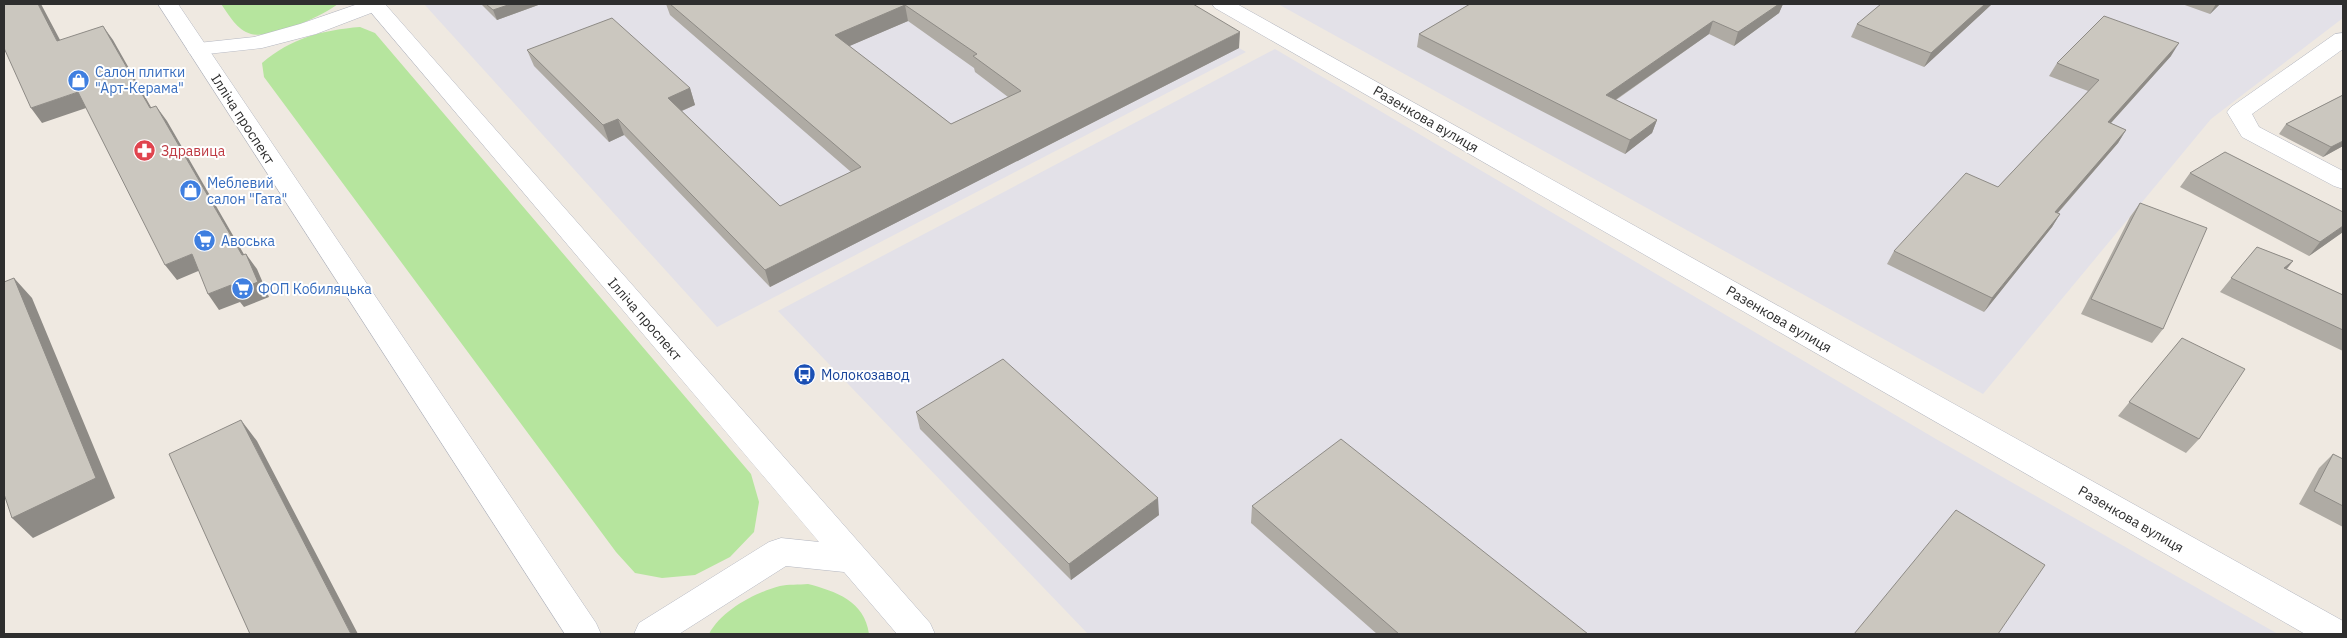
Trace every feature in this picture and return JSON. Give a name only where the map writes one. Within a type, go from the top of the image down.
[{"type":"main road","name":"Ілліча проспект","points":[[168,4],[584,634]]},
{"type":"main road","name":"Ілліча проспект","points":[[375,4],[852,559],[910,630]]},
{"type":"main road","points":[[198,49],[254,43],[308,29],[375,4]]},
{"type":"main road","name":"Разенкова вулиця","points":[[1222,4],[2335,634]]},
{"type":"main road","points":[[2343,39],[2240,112],[2250,132],[2343,181]]},
{"type":"main road","points":[[650,634],[781,552],[852,559]]},
{"type":"shaded area","points":[[424,4],[1164,4],[1246,52],[717,327]]},
{"type":"shaded area","points":[[1278,4],[2343,4],[2343,18],[2211,119],[1983,394]]},
{"type":"shaded area","points":[[1275,49],[1936,439],[2278,634],[1088,634],[778,311]]},
{"type":"green space","points":[[221,4],[338,4],[296,26],[261,35],[251,34],[242,29],[234,22]]},
{"type":"green space","points":[[360,27],[375,33],[751,474],[759,502],[754,532],[730,557],[695,575],[662,578],[635,573],[616,552],[264,77],[262,63],[284,47],[320,33]]},
{"type":"green space","points":[[808,584],[828,590],[847,599],[862,613],[869,634],[709,634],[722,617],[750,598],[780,586]]},
{"type":"building","points":[[4,4],[38,4],[57,41],[103,26],[150,108],[156,106],[242,255],[246,254],[258,282],[233,292],[231,285],[208,294],[192,254],[165,265],[78,92],[31,108],[4,48]]},
{"type":"building","points":[[486,4],[511,4],[493,10]]},
{"type":"building","points":[[670,4],[1193,4],[1240,32],[765,270],[618,119],[603,125],[527,50],[612,18],[690,88],[668,98],[780,206],[861,167]],"holes":[[[905,5],[977,54],[973,56],[1021,91],[951,124],[835,35]]]},
{"type":"building","points":[[1470,4],[1779,4],[1738,32],[1713,21],[1606,95],[1657,120],[1630,140],[1419,34]]},
{"type":"building","points":[[1881,4],[1985,4],[1931,53],[1857,24]]},
{"type":"building","points":[[2104,16],[2179,43],[2108,122],[2126,130],[2055,212],[2060,214],[1992,298],[1894,251],[1966,173],[1998,187],[2099,80],[2057,63]]},
{"type":"building","points":[[2343,95],[2343,141],[2331,147],[2286,124]]},
{"type":"building","points":[[2225,152],[2343,212],[2343,226],[2320,242],[2190,173]]},
{"type":"building","points":[[2140,203],[2207,228],[2163,329],[2091,299]]},
{"type":"building","points":[[2257,247],[2293,261],[2284,268],[2343,295],[2343,330],[2231,278]]},
{"type":"building","points":[[14,278],[96,478],[12,518],[4,494],[4,282]]},
{"type":"building","points":[[2182,338],[2245,369],[2199,439],[2129,402]]},
{"type":"building","points":[[1003,359],[1158,498],[1069,564],[916,412]]},
{"type":"building","points":[[241,420],[351,634],[250,634],[169,454]]},
{"type":"building","points":[[1341,439],[1588,634],[1399,634],[1252,506]]},
{"type":"building","points":[[2333,454],[2343,459],[2343,506],[2314,491]]},
{"type":"building","points":[[1956,510],[2045,565],[1998,634],[1854,634]]},
{"type":"place","name":"Салон плитки \"Арт-Керама\"","points":[[79,80]]},
{"type":"place","name":"Здравица","points":[[145,151]]},
{"type":"place","name":"Меблевий салон \"Гата\"","points":[[191,191]]},
{"type":"place","name":"Авоська","points":[[205,241]]},
{"type":"place","name":"ФОП Кобиляцька","points":[[242,289]]},
{"type":"place","name":"Молокозавод","points":[[805,375]]}]
